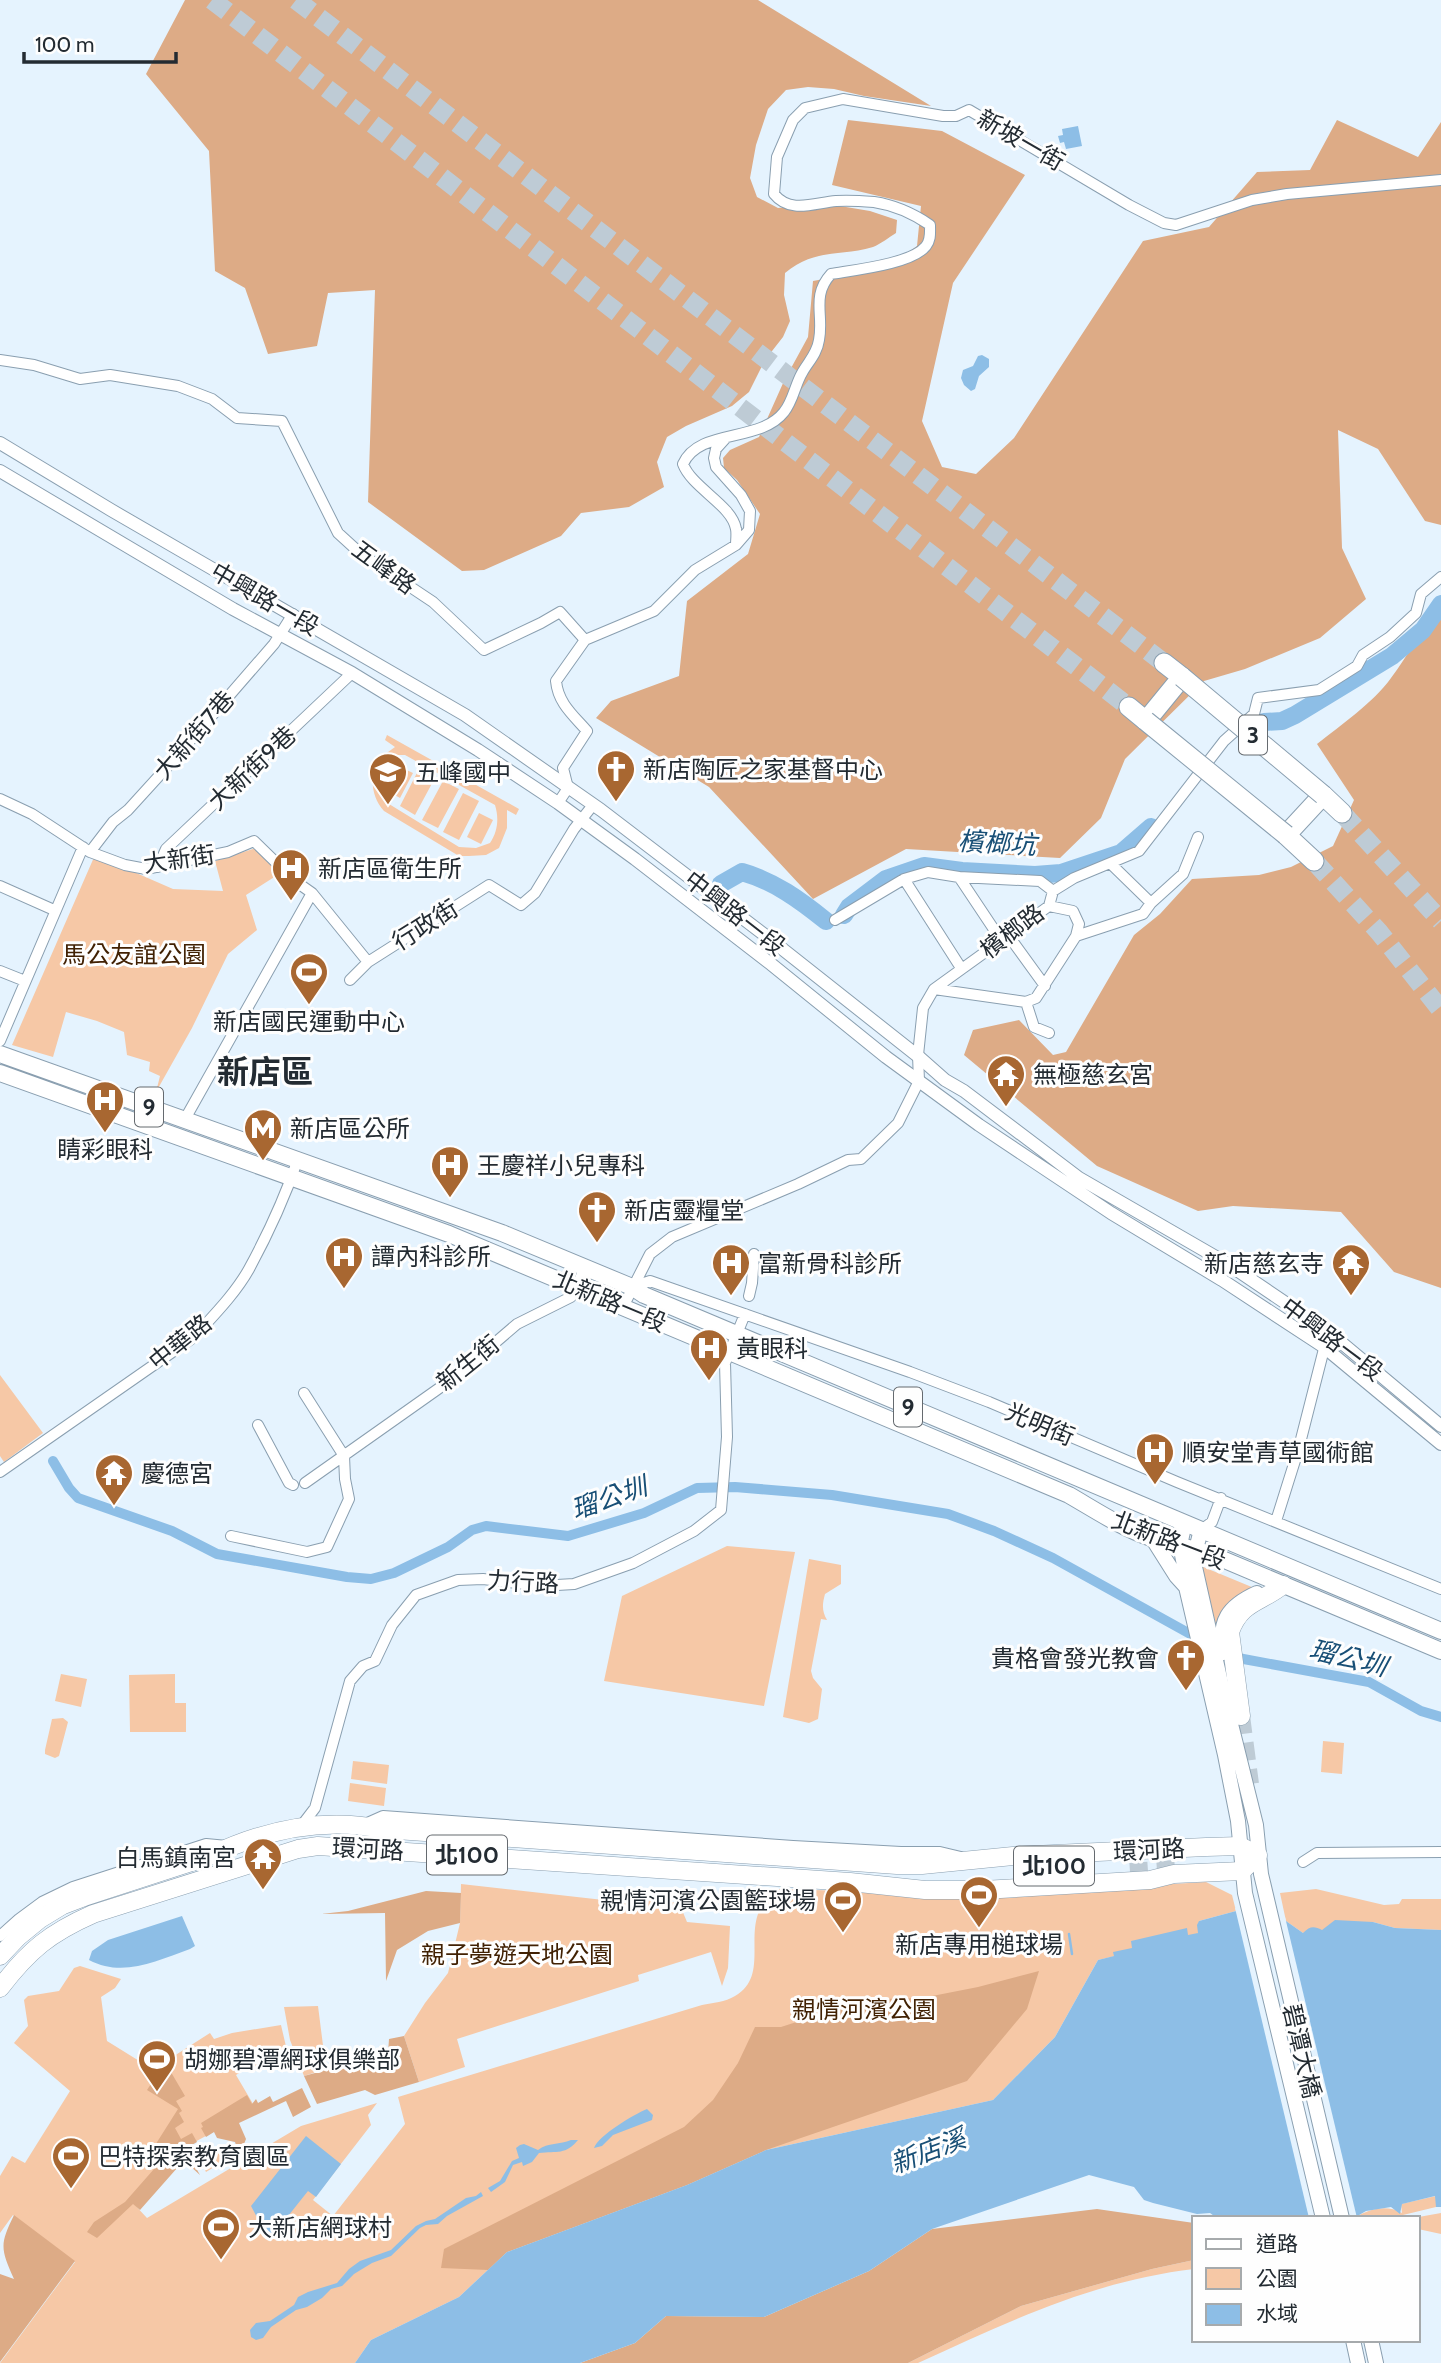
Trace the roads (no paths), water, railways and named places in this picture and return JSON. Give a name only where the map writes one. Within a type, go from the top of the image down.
[{"type":"highway","name":"3","points":[[1164,663],[1342,813]]},
{"type":"highway","points":[[1146,722],[1182,677]]},
{"type":"highway","name":"3","points":[[1129,707],[1314,861]]},
{"type":"highway","points":[[1286,835],[1323,795]]},
{"type":"highway","points":[[1241,1716],[1230,1632],[1242,1610],[1283,1584]]},
{"type":"highway","name":"環河路","points":[[0,1956],[40,1919],[63,1905],[302,1825],[363,1825],[382,1829],[897,1865],[974,1860],[1245,1857]]},
{"type":"highway","name":"環河路","points":[[0,1988],[20,1963],[62,1928],[93,1914],[298,1849],[318,1846],[899,1886]]},
{"type":"highway","name":"北100","points":[[850,1882],[877,1877],[925,1877],[981,1870],[1245,1857]]},
{"type":"highway","name":"北100","points":[[899,1886],[925,1890],[983,1890],[1150,1880],[1245,1857]]},
{"type":"highway","points":[[899,1886],[966,1879],[1130,1872]]},
{"type":"main road","name":"北新路一段","points":[[0,1054],[502,1233],[1441,1631]]},
{"type":"main road","name":"北新路一段","points":[[0,1073],[449,1234],[1069,1495],[1118,1524],[1152,1538],[1188,1547],[1283,1584],[1441,1651]]},
{"type":"main road","points":[[1185,1523],[1188,1547],[1186,1587],[1225,1755],[1245,1857]]},
{"type":"main road","points":[[1188,1547],[1201,1530]]},
{"type":"main road","points":[[1152,1538],[1186,1587]]},
{"type":"main road","points":[[1188,1547],[1256,1825],[1245,1857]]},
{"type":"main road","points":[[1224,1696],[1226,1674],[1221,1638],[1222,1626],[1227,1616],[1246,1598],[1283,1584]]},
{"type":"main road","name":"碧潭大橋","points":[[1245,1857],[1263,1885],[1342,2216]]},
{"type":"main road","name":"碧潭大橋","points":[[1245,1857],[1245,1893],[1323,2216]]},
{"type":"main road","points":[[1353,2342],[1358,2363]]},
{"type":"main road","points":[[1371,2342],[1376,2363]]},
{"type":"street","name":"新坡一街","points":[[736,545],[736,526],[730,516],[687,474],[683,464],[688,453],[699,445],[765,426],[784,413],[820,339],[819,300],[822,284],[831,274],[912,257],[925,248],[930,240],[930,225],[915,215],[877,202],[837,201],[795,206],[781,202],[774,194],[776,157],[793,120],[806,108],[843,99],[943,116],[956,116],[970,110],[1129,205],[1164,223],[1176,225],[1252,200],[1287,194],[1441,180]]},
{"type":"street","name":"五峰路","points":[[0,360],[34,365],[80,379],[110,375],[178,386],[212,399],[237,418],[282,421],[338,533],[360,554],[433,602],[484,650],[560,612],[585,639]]},
{"type":"street","points":[[558,803],[568,788],[562,768],[587,731],[557,695],[555,681],[585,639],[654,611],[695,570],[736,545],[749,530],[750,512],[741,495],[716,467],[716,449],[727,437]]},
{"type":"street","name":"中興路一段","points":[[0,443],[120,516],[465,715],[593,805],[766,936],[945,1080],[964,1091],[1079,1178],[1228,1264],[1330,1333],[1441,1426]]},
{"type":"street","name":"中興路一段","points":[[0,471],[352,673],[478,750],[558,803],[919,1081],[1015,1150],[1100,1206],[1222,1280],[1324,1347],[1441,1444]]},
{"type":"street","name":"檳榔路","points":[[933,989],[1049,906],[1053,891],[1074,878],[1139,851],[1224,741],[1254,714],[1258,698],[1319,691],[1357,666],[1363,655],[1390,637],[1416,613],[1421,594],[1441,577]]},
{"type":"street","name":"大新街7巷","points":[[0,1041],[54,910],[86,850],[128,810],[169,765],[280,634],[293,614]]},
{"type":"street","name":"大新街9巷","points":[[158,867],[166,849],[352,673]]},
{"type":"street","name":"大新街","points":[[0,799],[32,814],[86,850],[125,865],[146,869],[228,852],[254,841],[295,881],[312,892]]},
{"type":"street","points":[[582,820],[593,805]]},
{"type":"street","name":"行政街","points":[[350,980],[368,962],[489,886],[521,905],[536,893],[582,820]]},
{"type":"street","points":[[1076,936],[1143,914],[1151,903],[1183,874],[1198,836]]},
{"type":"street","points":[[1111,864],[1151,903]]},
{"type":"street","points":[[835,920],[904,879],[928,872],[959,877],[1040,881],[1053,891]]},
{"type":"street","points":[[959,877],[1045,986]]},
{"type":"street","points":[[904,879],[961,968]]},
{"type":"street","points":[[0,886],[54,910]]},
{"type":"street","points":[[185,1119],[312,892],[368,962]]},
{"type":"street","points":[[624,1307],[650,1254],[672,1237],[848,1160],[861,1159],[898,1123],[919,1081],[923,1008],[933,989],[1026,1002],[1036,998],[1076,936],[1079,924],[1073,911],[1049,906]]},
{"type":"street","points":[[0,971],[24,981]]},
{"type":"street","points":[[1026,1002],[1034,1027],[1049,1033]]},
{"type":"street","name":"中華路","points":[[0,1472],[194,1337],[248,1271],[286,1194],[298,1159]]},
{"type":"street","points":[[749,1296],[754,1254]]},
{"type":"street","points":[[577,1287],[584,1268]]},
{"type":"street","name":"光明街","points":[[632,1287],[650,1281],[910,1372],[989,1402],[1441,1589]]},
{"type":"street","name":"新生街","points":[[258,1425],[289,1483],[299,1484],[344,1456],[455,1377],[517,1324],[571,1297],[577,1287]]},
{"type":"street","name":"力行路","points":[[302,1825],[315,1808],[350,1681],[363,1666],[374,1661],[392,1625],[416,1595],[458,1580],[483,1579],[540,1586],[574,1584],[632,1563],[694,1531],[721,1510],[727,1432],[725,1363],[745,1314]]},
{"type":"street","points":[[1276,1521],[1330,1333]]},
{"type":"street","points":[[231,1536],[307,1552],[327,1547],[349,1499],[344,1456],[304,1393]]},
{"type":"street","points":[[1201,1530],[1212,1522],[1221,1498]]},
{"type":"street","name":"環河路","points":[[0,1936],[42,1902],[72,1887],[206,1844],[230,1847]]},
{"type":"street","points":[[1303,1862],[1317,1853],[1441,1852]]},
{"type":"water","points":[[1078,126],[1082,146],[1066,149],[1058,136],[1063,135],[1062,129]]},
{"type":"water","points":[[978,356],[989,359],[989,367],[979,376],[975,389],[971,391],[961,378],[963,370],[973,366]]},
{"type":"water","name":"新店溪","points":[[1236,1911],[1286,1921],[1303,1933],[1312,1927],[1322,1930],[1335,1920],[1373,1922],[1395,1928],[1441,1930],[1441,2207],[1436,2207],[1435,2196],[1402,2204],[1400,2214],[1391,2207],[1366,2211],[1357,2216],[1214,2216],[1153,2203],[1144,2200],[1134,2187],[1089,2175],[932,2229],[869,2271],[764,2317],[666,2316],[635,2343],[580,2363],[355,2363],[371,2340],[459,2297],[507,2252],[687,2185],[766,2150],[993,2100],[1055,2037],[1098,1960],[1114,1956],[1113,1952],[1132,1948],[1131,1941],[1187,1928],[1188,1935],[1198,1933],[1199,1921]]},
{"type":"water","points":[[182,1916],[195,1946],[190,1949],[152,1963],[127,1968],[114,1968],[89,1960],[92,1951],[108,1940]]},
{"type":"water","points":[[647,2109],[653,2115],[652,2120],[613,2135],[602,2146],[594,2148],[609,2132]]},
{"type":"water","points":[[306,2136],[341,2164],[316,2197],[308,2191],[269,2240],[251,2206]]},
{"type":"water","points":[[578,2140],[565,2150],[539,2153],[532,2162],[523,2166],[522,2162],[513,2165],[505,2182],[491,2192],[488,2188],[500,2181],[512,2161],[519,2158],[516,2148],[520,2145],[538,2150]]},
{"type":"water","points":[[481,2192],[483,2196],[438,2224],[420,2228],[391,2256],[372,2263],[354,2274],[342,2286],[331,2289],[307,2307],[296,2310],[271,2327],[263,2338],[256,2340],[251,2337],[250,2330],[256,2323],[270,2321],[308,2292],[337,2283],[360,2261],[391,2250],[416,2226],[435,2219],[466,2198]]},
{"type":"waterway","name":"檳榔坑","points":[[1264,722],[1282,721],[1295,715],[1392,656],[1423,630],[1441,604]]},
{"type":"waterway","name":"檳榔坑","points":[[844,915],[849,907],[886,879],[924,866],[1035,875],[1061,873],[1121,853],[1151,827]]},
{"type":"waterway","name":"檳榔坑","points":[[721,884],[742,872],[754,876],[786,892],[826,921]]},
{"type":"waterway","name":"瑠公圳","points":[[53,1461],[78,1498],[172,1531],[217,1554],[371,1579],[394,1573],[448,1547],[472,1530],[486,1526],[568,1536],[644,1513],[697,1488],[735,1487],[832,1495],[948,1514],[994,1531],[1053,1558],[1192,1635]]},
{"type":"waterway","name":"瑠公圳","points":[[1238,1658],[1369,1682],[1421,1711],[1441,1717]]},
{"type":"waterway","points":[[1069,1934],[1072,1954]]},
{"type":"tunnel","points":[[212,0],[1129,707]]},
{"type":"tunnel","points":[[296,0],[1164,663]]},
{"type":"tunnel","points":[[1342,813],[1441,921]]},
{"type":"tunnel","points":[[1314,861],[1379,932],[1441,1010]]},
{"type":"tunnel","points":[[1241,1716],[1250,1784]]},
{"type":"tunnel","points":[[1130,1872],[1175,1869]]},
{"type":"place","name":"新店陶匠之家基督中心","points":[[616,803]]},
{"type":"place","name":"五峰國中","points":[[388,806]]},
{"type":"place","name":"新店區衛生所","points":[[291,902]]},
{"type":"place","name":"新店國民運動中心","points":[[309,1006]]},
{"type":"place","name":"無極慈玄宮","points":[[1006,1108]]},
{"type":"place","name":"睛彩眼科","points":[[105,1134]]},
{"type":"place","name":"新店區公所","points":[[263,1162]]},
{"type":"place","name":"王慶祥小兒專科","points":[[450,1199]]},
{"type":"place","name":"新店靈糧堂","points":[[597,1244]]},
{"type":"place","name":"譚內科診所","points":[[344,1290]]},
{"type":"place","name":"富新骨科診所","points":[[731,1297]]},
{"type":"place","name":"新店慈玄寺","points":[[1351,1297]]},
{"type":"place","name":"黃眼科","points":[[709,1382]]},
{"type":"place","name":"順安堂青草國術館","points":[[1155,1486]]},
{"type":"place","name":"慶德宮","points":[[114,1507]]},
{"type":"place","name":"貴格會發光教會","points":[[1186,1692]]},
{"type":"place","name":"白馬鎮南宮","points":[[263,1891]]},
{"type":"place","name":"新店專用槌球場","points":[[979,1929]]},
{"type":"place","name":"親情河濱公園籃球場","points":[[843,1934]]},
{"type":"place","name":"胡娜碧潭網球俱樂部","points":[[157,2093]]},
{"type":"place","name":"巴特探索教育園區","points":[[71,2190]]},
{"type":"place","name":"大新店網球村","points":[[221,2261]]},
{"type":"district","name":"新店區","points":[[265,1071]]},
{"type":"park label","name":"馬公友誼公園","points":[[134,954]]},
{"type":"park label","name":"親子夢遊天地公園","points":[[517,1954]]},
{"type":"park label","name":"親情河濱公園","points":[[864,2009]]}]
